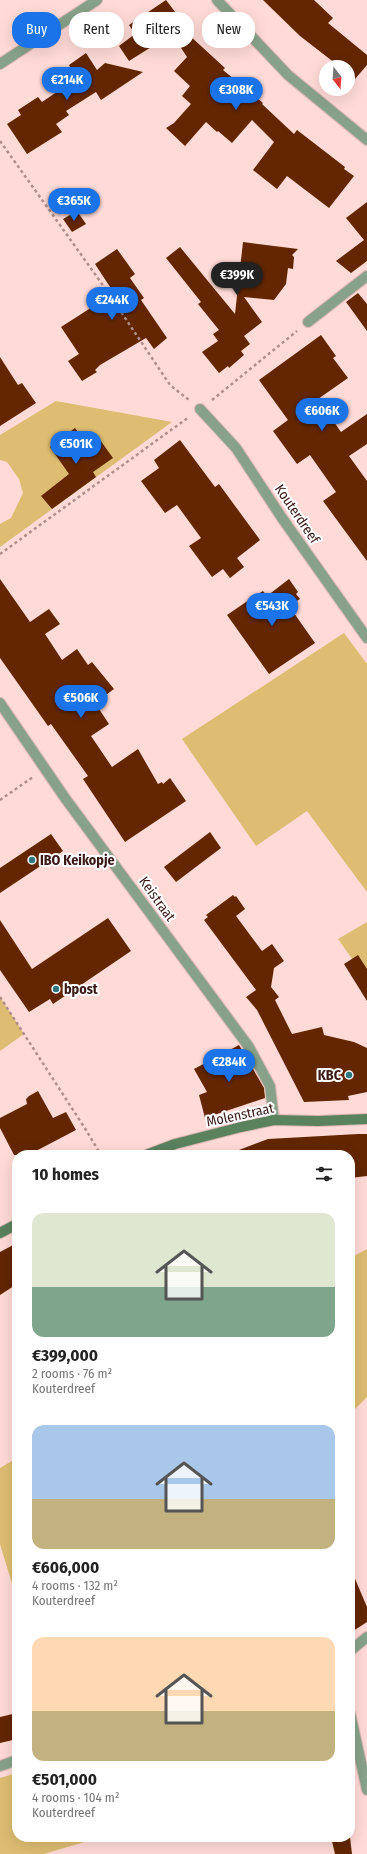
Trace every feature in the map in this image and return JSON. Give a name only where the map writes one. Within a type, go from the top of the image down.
[{"type":"street","points":[[0,64],[97,0]]},
{"type":"street","points":[[216,0],[288,75],[367,140]]},
{"type":"street","points":[[308,322],[367,276]]},
{"type":"street","name":"Kouterdreef","points":[[200,409],[236,448],[282,518],[367,638]]},
{"type":"street","name":"Keistraat","points":[[0,703],[46,770],[249,1047],[270,1086],[274,1120]]},
{"type":"street","name":"Molenstraat","points":[[160,1150],[182,1142],[274,1120],[318,1121],[367,1118]]},
{"type":"street","points":[[0,1233],[12,1227]]},
{"type":"street","points":[[355,1647],[367,1637]]},
{"type":"street","points":[[355,1736],[367,1790]]},
{"type":"street","points":[[0,1766],[12,1762]]},
{"type":"path","points":[[0,141],[107,291],[170,385],[200,409]]},
{"type":"path","points":[[0,554],[200,409],[308,322]]},
{"type":"path","points":[[0,800],[46,770]]},
{"type":"path","points":[[0,997],[98,1150]]},
{"type":"shaded area","points":[[56,401],[172,422],[0,547],[0,524],[11,518],[23,493],[19,479],[7,462],[0,460],[0,435]]},
{"type":"shaded area","points":[[344,633],[367,664],[367,892],[307,811],[256,846],[182,739]]},
{"type":"shaded area","points":[[367,922],[367,980],[338,939]]},
{"type":"shaded area","points":[[0,997],[24,1034],[0,1051]]},
{"type":"shaded area","points":[[367,1249],[367,1397],[355,1409],[355,1255]]},
{"type":"shaded area","points":[[12,1461],[12,1584],[0,1544],[0,1468]]},
{"type":"shaded area","points":[[12,1774],[12,1842],[84,1842],[44,1854],[0,1854],[0,1778]]},
{"type":"building","points":[[166,0],[175,12],[148,12]]},
{"type":"building","points":[[263,0],[314,0],[333,18],[328,23],[367,55],[367,65],[355,79],[355,60],[331,60],[300,36]]},
{"type":"building","points":[[132,36],[132,48],[150,48],[129,61],[120,48],[124,48],[124,42]]},
{"type":"building","points":[[194,40],[225,68],[223,70],[263,103],[262,104],[294,134],[297,130],[345,167],[344,169],[354,176],[329,208],[287,176],[277,189],[253,170],[274,142],[252,120],[232,143],[206,122],[185,146],[166,128],[174,123],[191,104],[182,96],[190,86],[174,71],[187,57],[181,48],[194,48]]},
{"type":"building","points":[[86,53],[97,70],[105,63],[143,72],[101,100],[96,92],[66,111],[69,115],[56,124],[62,132],[27,154],[7,124],[21,115],[18,110],[38,97],[42,102],[76,79],[69,65]]},
{"type":"building","points":[[367,202],[367,261],[351,273],[336,261],[364,240],[346,218]]},
{"type":"building","points":[[77,211],[86,224],[72,232],[63,219]]},
{"type":"building","points":[[243,242],[298,249],[292,255],[294,257],[293,269],[288,268],[286,284],[274,300],[244,297],[262,322],[244,336],[250,344],[241,351],[244,355],[229,368],[228,366],[219,373],[202,352],[218,341],[213,334],[219,330],[198,304],[201,302],[166,258],[180,247],[235,314]]},
{"type":"building","points":[[117,249],[135,274],[130,278],[144,298],[141,300],[167,338],[154,349],[146,338],[100,365],[95,370],[97,372],[82,381],[68,361],[79,354],[61,327],[114,293],[95,264]]},
{"type":"building","points":[[358,293],[367,304],[367,331],[346,302]]},
{"type":"building","points":[[321,335],[336,356],[333,358],[348,378],[318,399],[341,432],[367,414],[367,444],[349,456],[367,481],[367,561],[323,501],[336,492],[310,455],[297,464],[273,431],[288,420],[259,380]]},
{"type":"building","points":[[0,357],[18,385],[22,383],[36,403],[0,426]]},
{"type":"building","points":[[75,428],[84,440],[95,433],[113,458],[93,472],[96,477],[52,509],[41,496],[69,474],[50,447]]},
{"type":"building","points":[[180,440],[215,487],[219,484],[260,540],[237,558],[244,567],[230,578],[223,569],[212,577],[189,546],[201,538],[177,505],[165,513],[141,481],[159,468],[154,460]]},
{"type":"building","points":[[0,579],[30,622],[49,609],[60,624],[45,634],[62,660],[77,649],[88,665],[92,662],[114,689],[95,703],[109,724],[91,736],[112,767],[138,749],[158,784],[162,782],[163,784],[170,778],[186,801],[125,842],[83,779],[88,776],[51,724],[48,726],[0,658]]},
{"type":"building","points":[[289,579],[298,592],[296,594],[300,599],[289,606],[315,643],[269,674],[227,615],[263,591],[267,596]]},
{"type":"building","points":[[210,832],[221,848],[176,882],[164,867]]},
{"type":"building","name":"IBO Keikopje","points":[[51,834],[63,851],[0,893],[0,868]]},
{"type":"building","points":[[233,895],[235,897],[236,896],[245,909],[236,916],[262,951],[272,944],[284,961],[274,968],[271,987],[279,997],[275,1000],[292,1034],[322,1027],[324,1035],[354,1042],[367,1048],[367,1092],[348,1096],[349,1100],[304,1102],[257,1010],[246,997],[256,990],[204,920],[208,917],[206,915]]},
{"type":"building","points":[[108,918],[131,951],[53,1004],[50,999],[29,1012],[0,970],[0,920],[32,969]]},
{"type":"building","points":[[358,955],[367,969],[367,1001],[344,964]]},
{"type":"building","points":[[239,1045],[264,1088],[265,1098],[205,1118],[199,1095],[207,1092],[194,1069]]},
{"type":"building","points":[[38,1091],[53,1118],[66,1112],[76,1130],[38,1150],[12,1151],[0,1128],[0,1118],[27,1104],[26,1099]]},
{"type":"building","points":[[367,1134],[367,1176],[355,1177],[355,1150],[239,1150],[268,1139]]},
{"type":"building","points":[[12,1246],[12,1287],[0,1295],[0,1252]]},
{"type":"building","points":[[355,1579],[367,1607],[367,1622],[355,1630]]},
{"type":"building","points":[[12,1714],[12,1740],[0,1743],[0,1717]]},
{"type":"building","points":[[332,1842],[351,1842],[352,1854],[335,1854]]},
{"type":"place","name":"IBO Keikopje","points":[[32,860]]},
{"type":"place","name":"bpost","points":[[56,989]]},
{"type":"place","name":"KBC","points":[[349,1075]]}]
